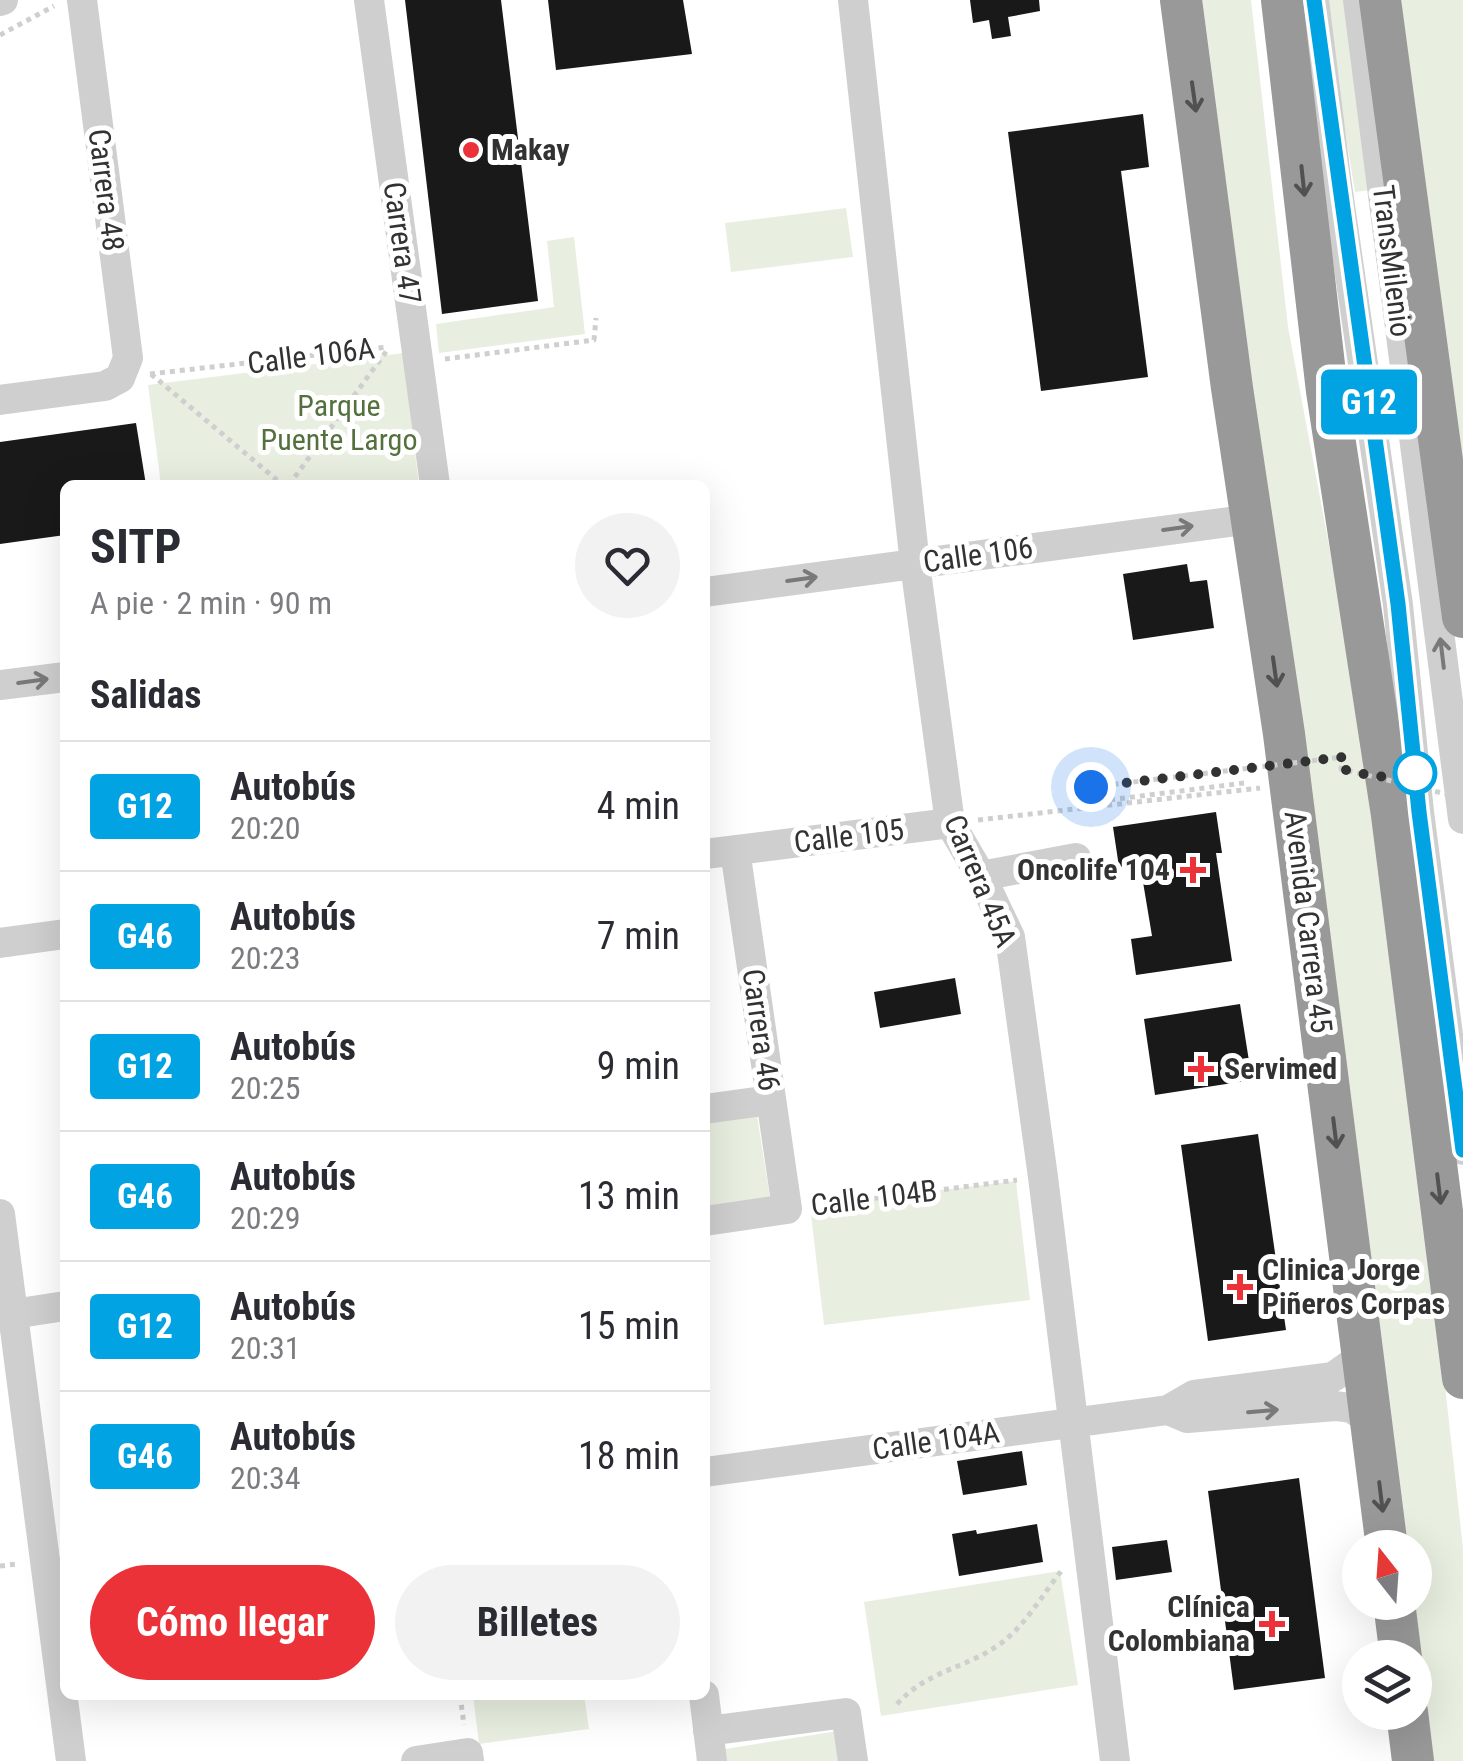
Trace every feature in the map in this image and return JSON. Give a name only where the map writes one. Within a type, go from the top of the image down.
[{"type":"highway","name":"Avenida Carrera 45","points":[[1181,0],[1291,786],[1385,1530]]},
{"type":"highway","points":[[1268,0],[1292,84]]},
{"type":"highway","points":[[1282,0],[1327,391],[1392,815],[1463,1378]]},
{"type":"highway","points":[[1380,0],[1463,617]]},
{"type":"highway","points":[[1409,1730],[1413,1761]]},
{"type":"street","name":"Carrera 48","points":[[82,0],[128,358],[120,378]]},
{"type":"street","name":"Carrera 47","points":[[370,0],[403,346],[434,480]]},
{"type":"street","name":"Carrera 45A","points":[[853,0],[915,564],[950,823],[1010,938],[1115,1761]]},
{"type":"street","name":"TransMilenio","points":[[1314,0],[1398,604],[1419,812],[1463,1150]]},
{"type":"street","name":"TransMilenio","points":[[1358,0],[1463,819]]},
{"type":"street","points":[[0,400],[106,386],[120,378]]},
{"type":"street","name":"Calle 106","points":[[710,591],[1252,519]]},
{"type":"street","points":[[0,686],[60,678]]},
{"type":"street","name":"Calle 105","points":[[720,852],[950,823]]},
{"type":"street","name":"Carrera 46","points":[[720,852],[771,1100],[787,1209]]},
{"type":"street","points":[[981,876],[1076,858]]},
{"type":"street","points":[[0,943],[60,935]]},
{"type":"street","points":[[710,1108],[771,1100]]},
{"type":"street","name":"Calle 104B","points":[[710,1221],[787,1209]]},
{"type":"street","points":[[0,1214],[55,1558],[60,1621]]},
{"type":"street","points":[[13,1314],[60,1307]]},
{"type":"street","name":"Calle 104A","points":[[710,1471],[1168,1410],[1194,1395],[1332,1377],[1364,1355]]},
{"type":"street","name":"Calle 104A","points":[[1168,1410],[1188,1418],[1336,1406],[1351,1408],[1372,1421]]},
{"type":"street","points":[[66,1700],[71,1761]]},
{"type":"street","points":[[705,1700],[710,1746],[846,1712],[853,1761]]},
{"type":"street","points":[[416,1761],[468,1757]]},
{"type":"path","points":[[0,36],[65,0]]},
{"type":"path","name":"Calle 106A","points":[[120,378],[403,346],[431,361],[594,340],[596,318]]},
{"type":"path","points":[[290,480],[403,346]]},
{"type":"path","points":[[151,374],[280,480]]},
{"type":"path","points":[[1291,786],[1244,786],[1093,802],[1091,787],[1343,757],[1342,769],[1463,798]]},
{"type":"path","points":[[950,823],[1244,786]]},
{"type":"path","name":"Calle 104B","points":[[787,1209],[1043,1177]]},
{"type":"path","points":[[898,1704],[926,1679],[1005,1640],[1068,1563]]},
{"type":"green space","points":[[1191,0],[1251,0],[1288,327],[1338,593],[1376,828],[1428,1232],[1463,1548],[1463,1761],[1425,1761],[1421,1730],[1432,1730],[1432,1640],[1415,1640],[1415,1620],[1432,1620],[1432,1530],[1395,1530]]},
{"type":"green space","points":[[1324,0],[1348,0],[1371,190],[1355,192]]},
{"type":"green space","points":[[1400,0],[1463,0],[1463,480]]},
{"type":"green space","points":[[846,208],[853,257],[731,272],[725,223]]},
{"type":"green space","points":[[574,237],[585,334],[439,353],[436,324],[554,307],[547,241]]},
{"type":"green space","name":"Parque Puente Largo","points":[[403,353],[418,480],[160,480],[148,385]]},
{"type":"green space","points":[[756,1109],[770,1198],[710,1208],[710,1117]]},
{"type":"green space","points":[[1016,1181],[1030,1300],[824,1325],[810,1206]]},
{"type":"green space","points":[[1060,1571],[1078,1685],[881,1716],[864,1602]]},
{"type":"green space","points":[[474,1700],[585,1700],[589,1729],[479,1744]]},
{"type":"green space","points":[[844,1730],[849,1761],[727,1761],[725,1749]]},
{"type":"building","name":"Makay","points":[[405,0],[501,0],[538,301],[442,314]]},
{"type":"building","points":[[548,0],[683,0],[692,54],[556,70]]},
{"type":"building","points":[[970,0],[1039,0],[1040,11],[1008,17],[1011,36],[992,39],[989,20],[973,23]]},
{"type":"building","points":[[1143,114],[1149,167],[1121,171],[1148,377],[1041,391],[1008,132]]},
{"type":"building","points":[[136,423],[145,480],[60,480],[60,536],[0,544],[0,442]]},
{"type":"building","points":[[1187,564],[1190,582],[1207,580],[1214,628],[1133,640],[1123,574]]},
{"type":"building","points":[[1216,812],[1222,853],[1216,853],[1232,961],[1136,975],[1131,939],[1152,936],[1140,864],[1119,867],[1113,827]]},
{"type":"building","points":[[955,978],[961,1014],[880,1028],[874,992]]},
{"type":"building","points":[[1240,1004],[1252,1080],[1155,1095],[1144,1019]]},
{"type":"building","name":"Clinica Jorge Piñeros Corpas","points":[[1258,1134],[1286,1330],[1208,1341],[1181,1145]]},
{"type":"building","points":[[1022,1451],[1027,1485],[963,1495],[957,1461]]},
{"type":"building","points":[[1299,1478],[1325,1678],[1234,1690],[1208,1491]]},
{"type":"building","points":[[1037,1524],[1043,1562],[959,1576],[952,1534]]},
{"type":"building","points":[[1167,1540],[1172,1572],[1116,1580],[1112,1547]]},
{"type":"bus line","name":"G12","points":[[1314,0],[1398,604],[1419,812],[1463,1150]]},
{"type":"place","name":"Makay","points":[[471,150]]},
{"type":"place","name":"Oncolife 104","points":[[1193,870]]},
{"type":"place","name":"Servimed","points":[[1201,1069]]},
{"type":"place","name":"Clinica Jorge Piñeros Corpas","points":[[1240,1287]]},
{"type":"place","name":"Clínica Colombiana","points":[[1272,1624]]},
{"type":"route","points":[[1091,787],[1343,757],[1342,769],[1376,777],[1415,773]]}]
